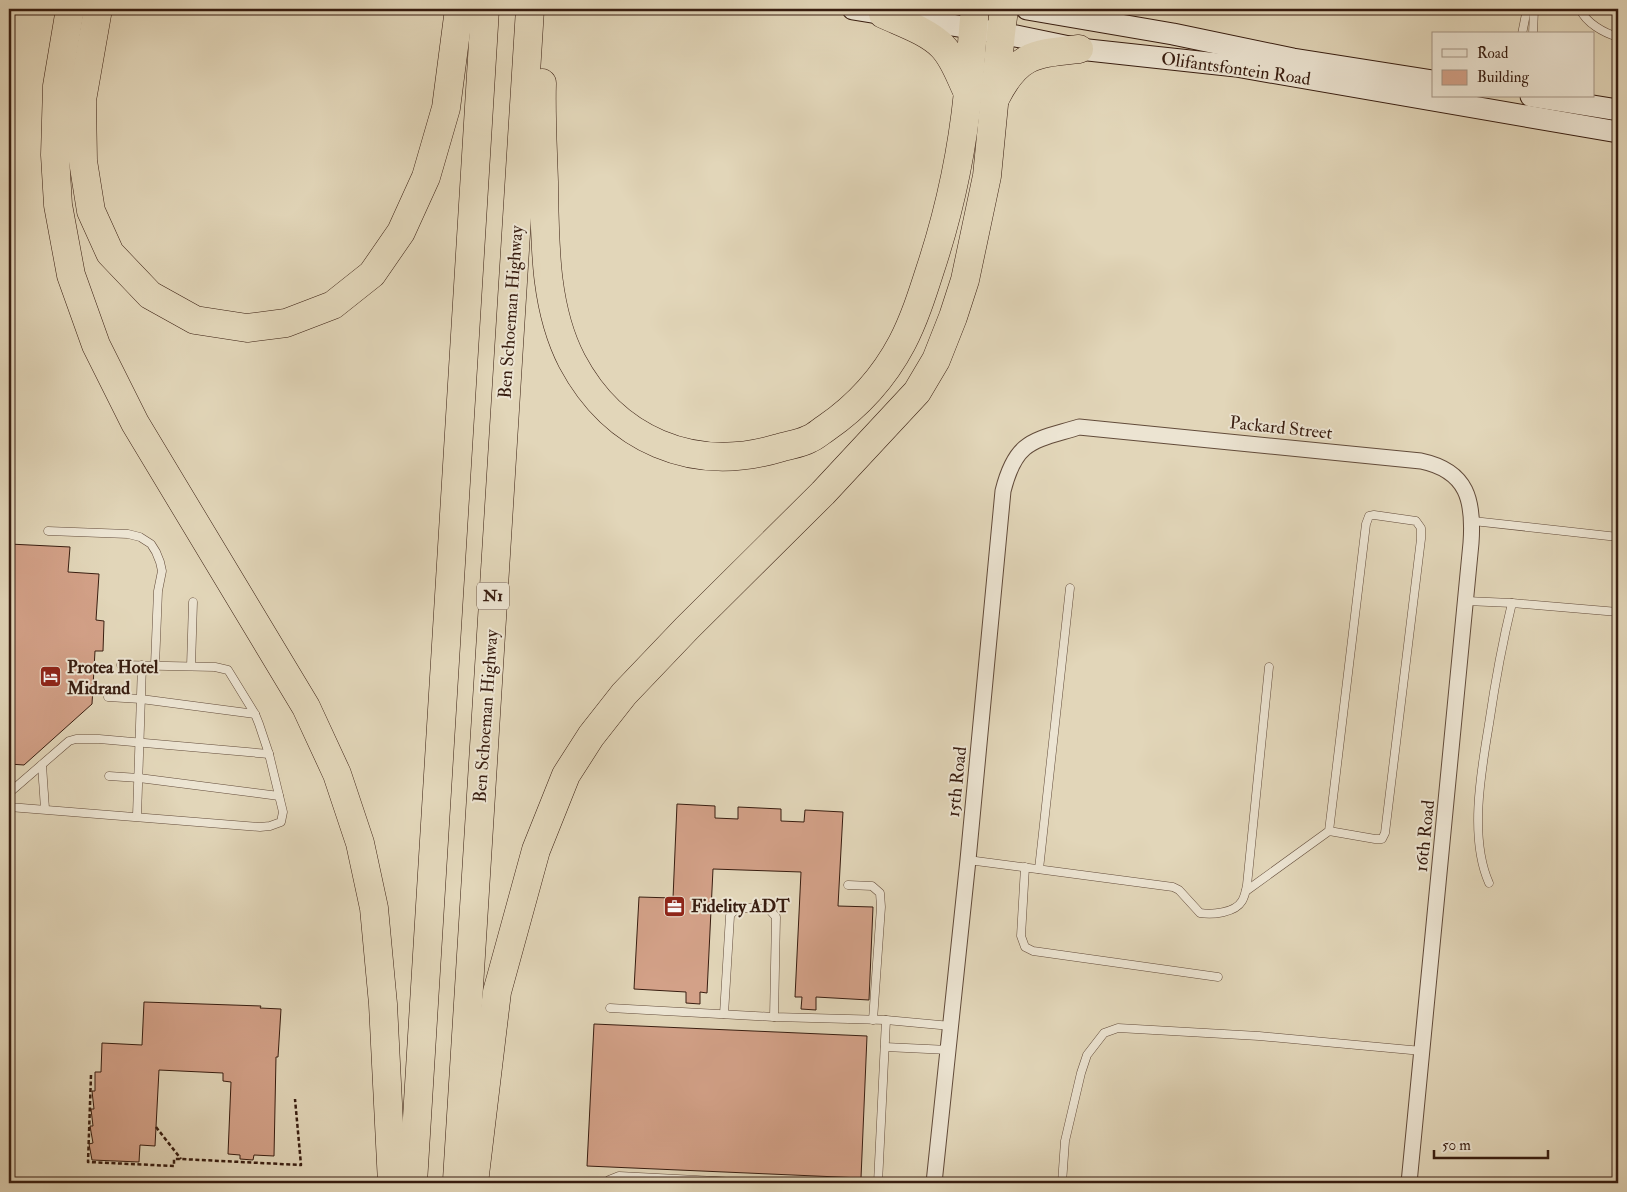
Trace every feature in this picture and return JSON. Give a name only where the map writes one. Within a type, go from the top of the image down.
[{"type":"highway","points":[[70,9],[57,86],[55,155],[58,204],[71,275],[96,345],[135,424],[306,707],[337,774],[360,844],[374,908],[383,1004],[392,1183]]},
{"type":"highway","points":[[98,9],[82,100],[84,161],[91,211],[110,253],[150,295],[195,320],[247,328],[286,323],[333,305],[372,274],[401,232],[426,177],[446,108],[459,9]]},
{"type":"highway","points":[[413,1183],[486,9]]},
{"type":"highway","name":"Ben Schoeman Highway","points":[[457,1183],[530,9]]},
{"type":"highway","points":[[544,9],[541,100],[546,246],[550,288],[561,334],[572,361],[586,383],[608,410],[632,430],[659,444],[685,453],[712,457],[745,456],[774,450],[809,439],[844,415],[875,385],[902,343],[919,304],[934,258],[954,180],[968,93],[974,18]]},
{"type":"highway","points":[[883,14],[934,39],[944,47],[968,93]]},
{"type":"highway","points":[[474,1183],[497,992],[536,850],[566,775],[591,736],[624,694],[687,628],[824,493],[917,392],[936,360],[965,280],[987,176],[1002,21]]},
{"type":"highway","points":[[996,98],[1006,78],[1023,60],[1058,51],[1079,49]]},
{"type":"main road","name":"Olifantsfontein Road","points":[[853,9],[883,14],[1002,21],[1079,49],[1236,66],[1618,132]]},
{"type":"main road","name":"Olifantsfontein Road","points":[[1028,9],[1173,34],[1293,58],[1432,81]]},
{"type":"main road","points":[[1564,99],[1618,110]]},
{"type":"street","name":"Packard Street","points":[[1079,427],[1421,461],[1435,464],[1445,469],[1454,476],[1466,492]]},
{"type":"street","name":"15th Road","points":[[934,1183],[968,860],[1003,491],[1008,472],[1016,457],[1025,447],[1038,439],[1079,427]]},
{"type":"street","name":"16th Road","points":[[1409,1183],[1473,520],[1466,492]]},
{"type":"lane","points":[[1522,32],[1527,9]]},
{"type":"lane","points":[[1534,9],[1534,32]]},
{"type":"lane","points":[[1580,9],[1582,15],[1605,33],[1618,37]]},
{"type":"lane","points":[[1246,891],[1329,831],[1375,839],[1382,839],[1386,834],[1421,539],[1421,528],[1416,521],[1374,515],[1369,516],[1366,524],[1329,831]]},
{"type":"lane","points":[[1473,520],[1618,537]]},
{"type":"lane","points":[[48,531],[128,534],[140,537],[151,544],[156,552],[162,571],[158,591],[155,665]]},
{"type":"lane","points":[[1039,869],[1070,588]]},
{"type":"lane","points":[[1466,601],[1618,612]]},
{"type":"lane","points":[[191,666],[193,602]]},
{"type":"lane","points":[[1489,883],[1483,865],[1479,838],[1483,763],[1499,658],[1512,603]]},
{"type":"lane","points":[[9,807],[270,826],[281,822],[283,816],[269,754],[255,714],[228,670],[215,667],[121,665]]},
{"type":"lane","points":[[138,816],[142,665]]},
{"type":"lane","points":[[968,860],[1173,887],[1179,890],[1196,910],[1203,914],[1220,913],[1236,907],[1242,902],[1246,891],[1269,668]]},
{"type":"lane","points":[[108,698],[141,700],[255,714]]},
{"type":"lane","points":[[9,793],[69,741],[76,739],[140,742],[269,754]]},
{"type":"lane","points":[[42,765],[44,809]]},
{"type":"lane","points":[[109,776],[139,778],[279,796]]},
{"type":"lane","points":[[1025,867],[1021,936],[1025,947],[1033,951],[1218,977]]},
{"type":"lane","points":[[848,885],[872,886],[880,893],[873,1020]]},
{"type":"lane","points":[[724,1014],[730,916],[732,911],[737,908],[769,909],[776,917],[774,1017]]},
{"type":"lane","points":[[610,1008],[774,1017],[886,1020],[951,1026]]},
{"type":"lane","points":[[878,1183],[886,1020]]},
{"type":"lane","points":[[1062,1183],[1066,1141],[1081,1073],[1087,1055],[1104,1032],[1118,1028],[1259,1036],[1422,1051]]},
{"type":"lane","points":[[885,1047],[948,1050]]},
{"type":"lane","points":[[609,1183],[609,1180],[619,1176],[755,1183]]},
{"type":"path","points":[[91,1075],[88,1162],[174,1166],[174,1159],[181,1159],[301,1165],[295,1099]]},
{"type":"path","points":[[156,1127],[181,1159]]},
{"type":"building","name":"Protea Hotel Midrand","points":[[9,544],[70,547],[68,572],[99,574],[96,620],[104,621],[103,651],[95,651],[92,704],[24,765],[9,764]]},
{"type":"building","name":"Fidelity ADT","points":[[677,804],[715,806],[715,818],[738,819],[738,807],[781,809],[781,821],[804,822],[805,810],[843,812],[838,906],[873,907],[869,1000],[816,997],[816,1010],[801,1009],[802,997],[795,997],[801,872],[713,869],[707,993],[700,992],[700,1004],[686,1003],[686,992],[634,989],[639,897],[673,898]]},
{"type":"building","points":[[144,1002],[261,1006],[260,1008],[281,1009],[278,1057],[276,1057],[274,1156],[254,1155],[253,1160],[240,1159],[240,1155],[228,1154],[231,1082],[223,1081],[223,1073],[159,1070],[155,1146],[140,1145],[139,1162],[92,1160],[89,1144],[93,1143],[90,1126],[93,1126],[91,1109],[94,1109],[92,1091],[95,1091],[95,1072],[101,1072],[102,1043],[142,1045]]},
{"type":"building","points":[[594,1024],[867,1036],[861,1178],[587,1166]]},
{"type":"place","name":"Protea Hotel Midrand","points":[[51,677]]},
{"type":"place","name":"Fidelity ADT","points":[[675,906]]}]
